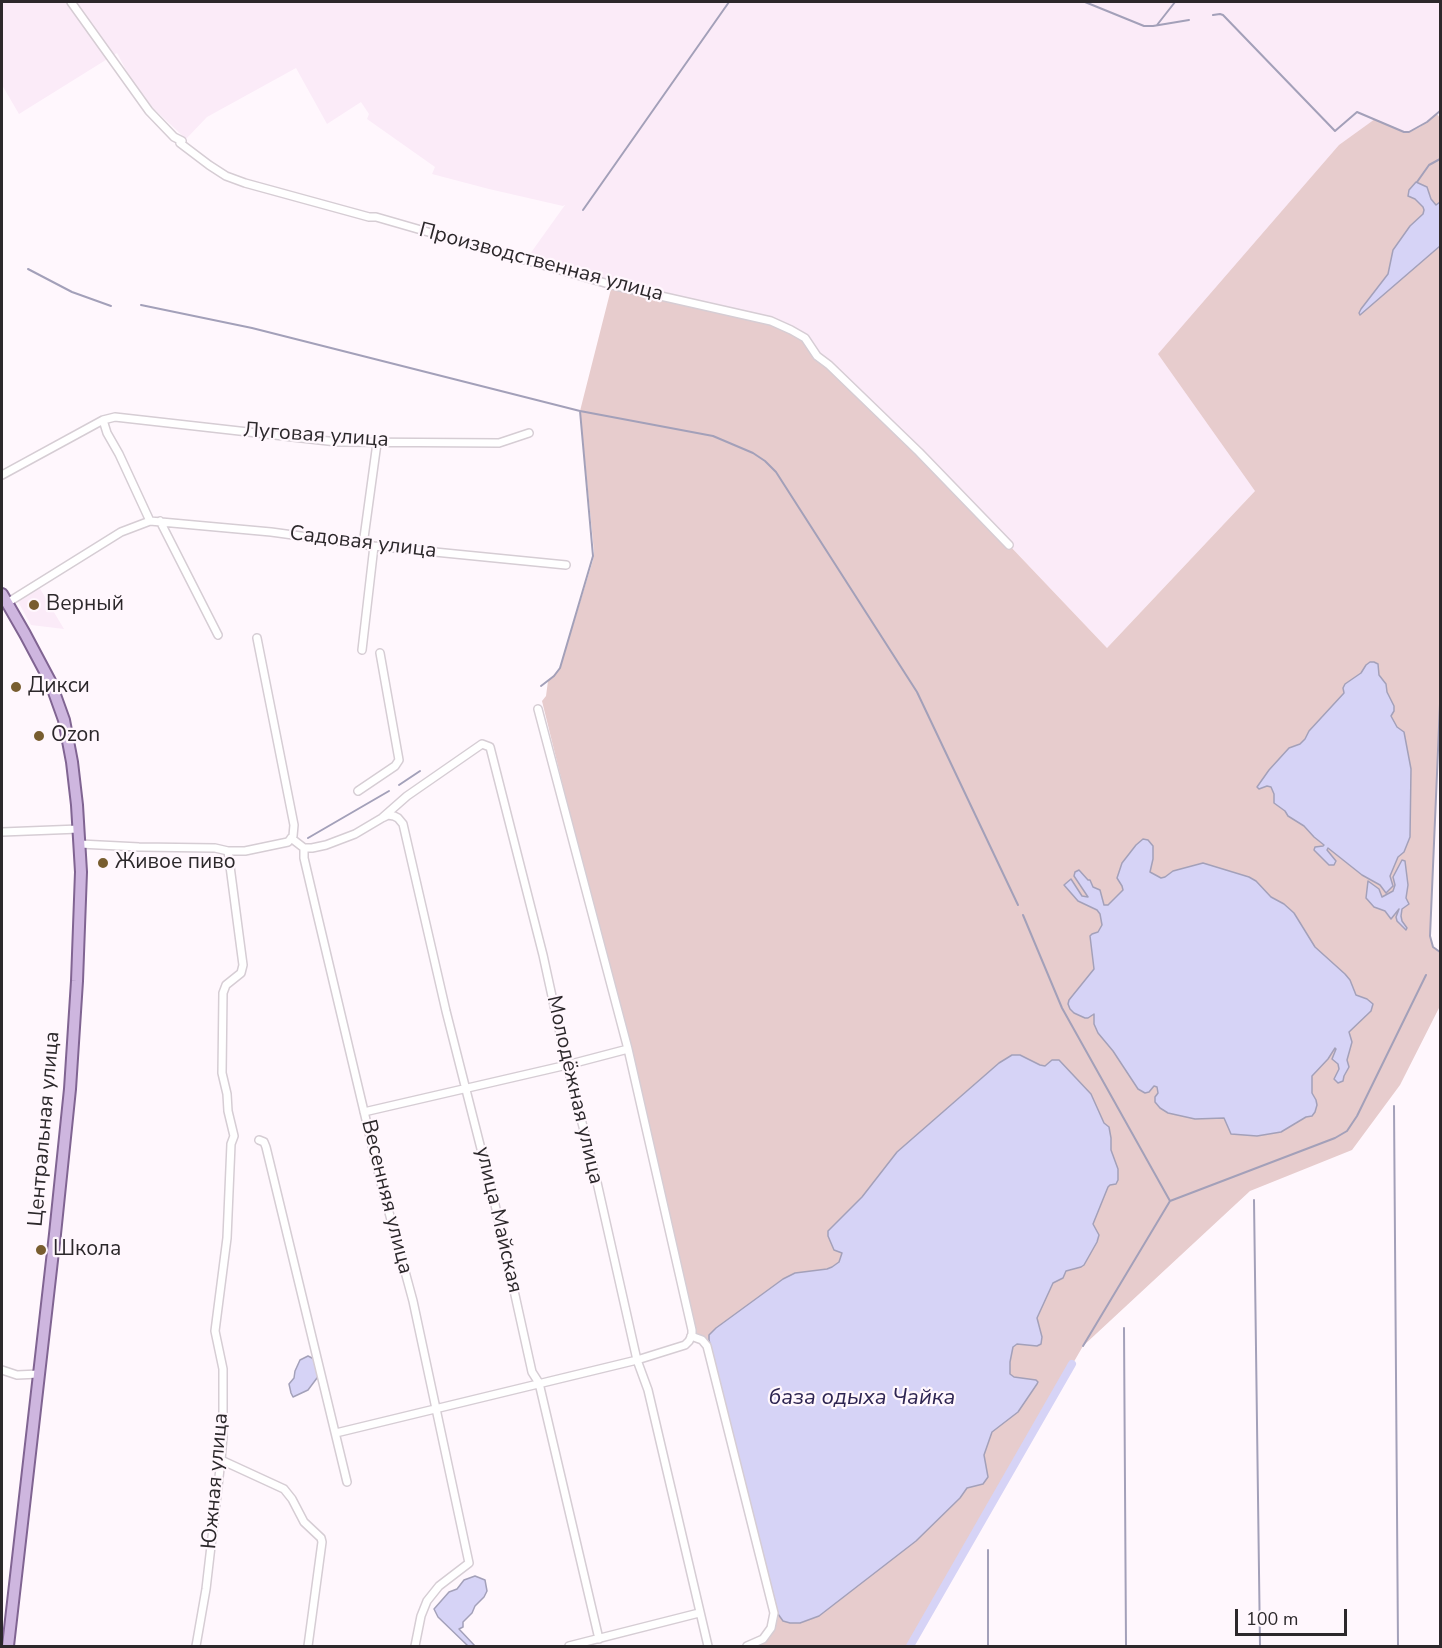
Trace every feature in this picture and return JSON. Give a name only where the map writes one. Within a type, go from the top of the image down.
[{"type":"main road","name":"Центральная улица","points":[[4,598],[50,681],[63,720],[72,762],[80,829],[81,873],[70,1089],[8,1647]]},
{"type":"street","name":"Производственная улица","points":[[71,2],[149,111],[174,137],[182,141],[180,143],[226,176],[612,285],[771,321],[805,338],[817,356],[830,365],[919,452],[1009,545]]},
{"type":"street","name":"Луговая улица","points":[[103,420],[115,417],[337,442],[499,443],[529,433]]},
{"type":"street","points":[[2,476],[103,420],[107,433],[150,521],[121,532],[4,598]]},
{"type":"street","points":[[363,544],[376,443]]},
{"type":"street","name":"Садовая улица","points":[[150,521],[566,565]]},
{"type":"street","points":[[160,521],[218,636]]},
{"type":"street","points":[[362,650],[374,546]]},
{"type":"street","points":[[80,844],[245,851],[288,842],[294,825],[256,639]]},
{"type":"street","points":[[358,791],[395,766],[399,760],[380,653]]},
{"type":"street","points":[[336,1433],[637,1360],[685,1345],[692,1336],[628,1049],[538,708]]},
{"type":"street","name":"Молодёжная улица","points":[[303,848],[312,848],[342,840],[355,834],[382,818],[407,796],[482,744],[490,747],[540,943],[637,1360],[648,1390],[708,1647]]},
{"type":"street","name":"улица Майская","points":[[382,818],[388,815],[394,816],[403,825],[494,1200],[532,1371],[538,1383],[599,1639]]},
{"type":"street","points":[[2,832],[80,829]]},
{"type":"street","points":[[291,838],[303,848]]},
{"type":"street","name":"Весенняя улица","points":[[303,848],[381,1183],[413,1301],[469,1563],[439,1586],[428,1601],[421,1616],[415,1647]]},
{"type":"street","name":"Южная улица","points":[[196,1647],[206,1589],[221,1460],[223,1369],[216,1331],[227,1239],[231,1144],[234,1136],[222,1073],[223,993],[225,987],[241,973],[243,965],[228,851]]},
{"type":"street","points":[[364,1112],[628,1049]]},
{"type":"street","points":[[259,1140],[264,1142],[266,1147],[348,1482]]},
{"type":"street","points":[[692,1336],[702,1340],[707,1346],[774,1613],[771,1628],[763,1639],[747,1647]]},
{"type":"street","points":[[2,1370],[17,1376],[39,1374]]},
{"type":"street","points":[[221,1460],[284,1489],[304,1522],[321,1538],[308,1647]]},
{"type":"street","points":[[569,1647],[699,1613]]},
{"type":"shaded area","points":[[2,2],[1440,2],[1440,111],[1420,127],[1407,133],[1375,119],[1255,491],[1107,648],[1009,545],[811,348],[525,261],[565,205],[432,174],[435,167],[367,119],[369,114],[361,102],[327,124],[296,68],[207,117],[186,139],[153,108],[128,74],[117,53],[19,114],[2,85]]},
{"type":"shaded area","points":[[1437,114],[1440,118],[1440,704],[1430,936],[1433,947],[1440,952],[1440,1006],[1400,1085],[1352,1150],[1250,1191],[1083,1346],[910,1646],[747,1646],[763,1639],[773,1619],[707,1346],[691,1336],[628,1049],[542,701],[546,696],[548,681],[560,668],[593,560],[580,411],[612,285],[771,321],[805,338],[811,348],[1009,545],[1107,648],[1255,491],[1158,354],[1339,145],[1375,119],[1407,133],[1420,127]]},
{"type":"shaded area","points":[[39,587],[64,629],[31,625],[17,600]]},
{"type":"water","points":[[1416,182],[1427,187],[1436,205],[1440,202],[1440,246],[1360,315],[1361,309],[1388,274],[1393,250],[1410,226],[1423,214],[1423,207],[1408,196],[1409,190]]},
{"type":"water","points":[[1370,662],[1378,664],[1379,675],[1386,684],[1394,706],[1391,716],[1397,727],[1404,732],[1411,769],[1410,837],[1390,876],[1393,886],[1386,893],[1380,885],[1362,875],[1328,848],[1327,850],[1336,861],[1334,865],[1329,865],[1314,850],[1315,847],[1324,845],[1274,803],[1271,787],[1259,789],[1257,787],[1289,748],[1300,744],[1305,739],[1309,731],[1344,693],[1345,684],[1361,673]]},
{"type":"water","points":[[1143,839],[1148,840],[1153,846],[1150,872],[1161,878],[1173,871],[1203,863],[1256,881],[1271,897],[1294,913],[1315,947],[1350,980],[1356,995],[1373,1004],[1371,1011],[1349,1032],[1352,1042],[1347,1060],[1349,1067],[1343,1081],[1338,1083],[1334,1079],[1339,1069],[1338,1064],[1332,1059],[1335,1048],[1312,1076],[1312,1093],[1317,1105],[1312,1116],[1306,1117],[1281,1132],[1257,1136],[1231,1134],[1224,1118],[1195,1119],[1168,1113],[1155,1102],[1157,1087],[1154,1086],[1145,1093],[1138,1089],[1098,1033],[1094,1024],[1094,1014],[1085,1018],[1070,1009],[1069,1000],[1094,969],[1090,936],[1098,932],[1102,925],[1097,910],[1078,901],[1064,885],[1071,879],[1082,896],[1088,897],[1074,876],[1079,870],[1090,880],[1093,887],[1100,890],[1104,905],[1108,905],[1123,890],[1117,878],[1122,863]]},
{"type":"water","points":[[1402,860],[1405,861],[1408,885],[1406,898],[1409,904],[1402,909],[1401,916],[1406,930],[1397,921],[1399,909],[1391,919],[1385,911],[1374,907],[1366,898],[1368,881],[1379,889],[1382,897],[1393,891],[1395,885],[1393,877]]},
{"type":"water","name":"база одыха Чайка","points":[[1012,1055],[1020,1055],[1045,1066],[1052,1060],[1059,1060],[1091,1094],[1104,1123],[1109,1127],[1111,1150],[1118,1169],[1118,1180],[1116,1184],[1108,1187],[1093,1224],[1099,1235],[1097,1242],[1084,1265],[1066,1271],[1063,1278],[1053,1283],[1037,1318],[1042,1337],[1041,1344],[1037,1346],[1017,1344],[1013,1347],[1010,1374],[1038,1382],[1018,1412],[992,1432],[984,1455],[988,1477],[983,1484],[967,1488],[960,1498],[916,1541],[819,1616],[800,1623],[783,1621],[778,1614],[709,1335],[783,1279],[795,1273],[827,1269],[839,1262],[842,1253],[834,1250],[828,1231],[862,1197],[897,1152],[999,1063]]},
{"type":"water","points":[[308,1356],[318,1361],[320,1374],[308,1390],[293,1397],[289,1384],[294,1378],[300,1360]]},
{"type":"water","points":[[475,1576],[485,1580],[487,1591],[463,1622],[463,1627],[459,1629],[475,1646],[468,1646],[438,1617],[434,1609],[449,1592],[457,1589],[464,1580]]},
{"type":"waterway","points":[[583,210],[729,2]]},
{"type":"waterway","points":[[1085,2],[1144,26],[1189,20]]},
{"type":"waterway","points":[[1157,25],[1175,2]]},
{"type":"waterway","points":[[1213,15],[1223,15],[1335,131],[1357,112],[1409,132],[1427,122],[1440,111]]},
{"type":"waterway","points":[[1417,182],[1429,165],[1440,159]]},
{"type":"waterway","points":[[28,269],[72,292],[111,306]]},
{"type":"waterway","points":[[141,305],[252,328],[580,411]]},
{"type":"waterway","points":[[541,686],[560,668],[593,556],[580,411],[713,436],[753,453],[776,472],[917,692],[1018,905]]},
{"type":"waterway","points":[[1440,704],[1430,936],[1433,947],[1440,952]]},
{"type":"waterway","points":[[399,785],[420,771]]},
{"type":"waterway","points":[[308,838],[389,791]]},
{"type":"waterway","points":[[1023,915],[1062,1008],[1170,1201]]},
{"type":"waterway","points":[[1083,1346],[1170,1201],[1335,1138],[1347,1131],[1357,1116],[1426,975]]},
{"type":"waterway","points":[[1394,1106],[1398,1646]]},
{"type":"waterway","points":[[1254,1200],[1260,1646]]},
{"type":"waterway","points":[[1124,1328],[1126,1646]]},
{"type":"waterway","points":[[910,1646],[1072,1364]]},
{"type":"waterway","points":[[988,1550],[988,1646]]},
{"type":"place","name":"Верный","points":[[34,605]]},
{"type":"place","name":"Дикси","points":[[16,687]]},
{"type":"place","name":"Ozon","points":[[39,736]]},
{"type":"place","name":"Живое пиво","points":[[103,863]]},
{"type":"place","name":"Школа","points":[[41,1250]]}]
